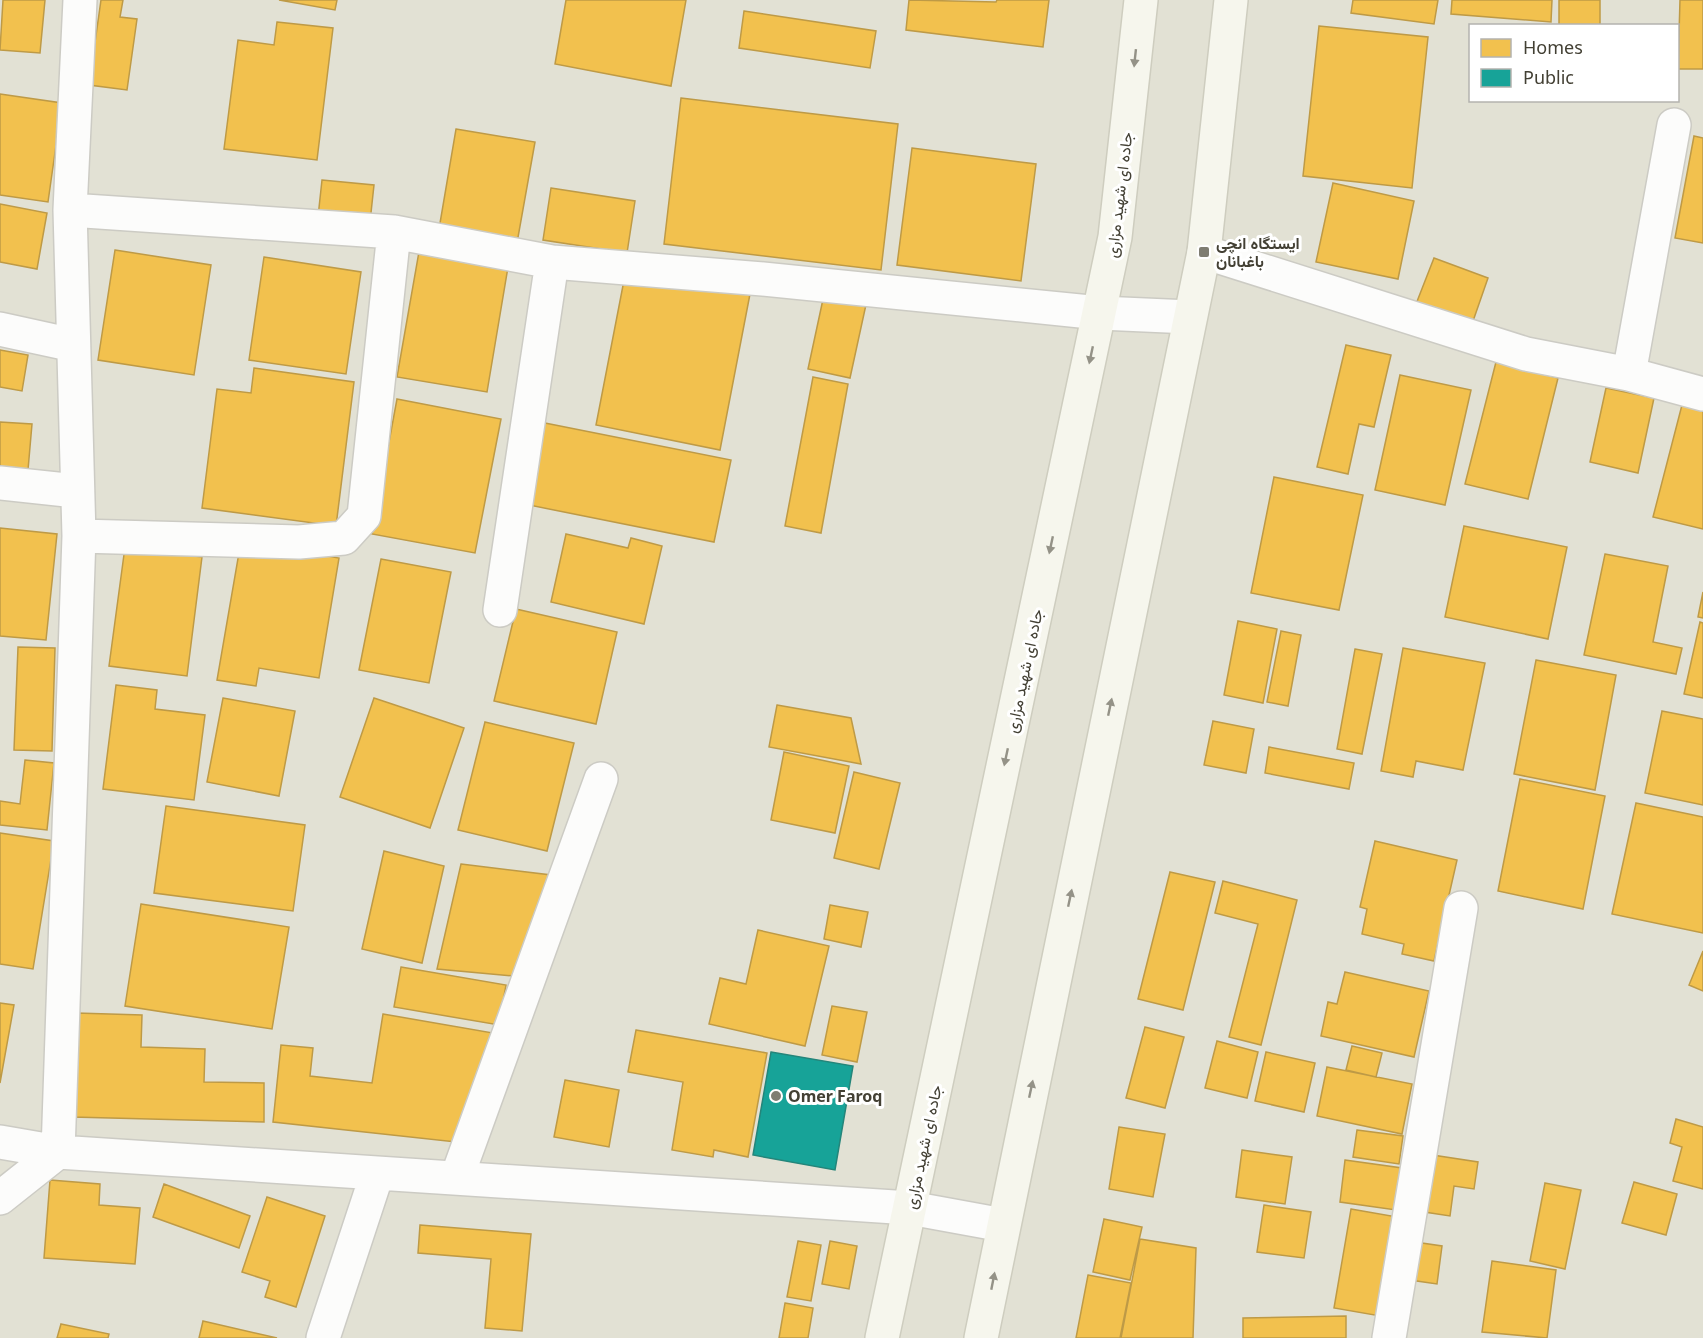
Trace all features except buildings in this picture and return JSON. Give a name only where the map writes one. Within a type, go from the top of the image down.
[{"type":"main road","name":"جاده ای شهید مزاری","points":[[882,1338],[1115,237],[1141,0]]},
{"type":"main road","points":[[981,1338],[1204,252],[1231,0]]},
{"type":"street","points":[[58,1152],[79,536],[70,210],[80,0]]},
{"type":"street","points":[[1629,374],[1674,125]]},
{"type":"street","points":[[70,210],[394,232],[552,262],[762,279],[1100,313],[1190,317]]},
{"type":"street","points":[[79,536],[299,542],[344,538],[364,516],[394,232]]},
{"type":"street","points":[[1204,252],[1526,354],[1629,374],[1703,394]]},
{"type":"street","points":[[500,610],[552,262]]},
{"type":"street","points":[[0,329],[73,345]]},
{"type":"street","points":[[0,483],[76,491]]},
{"type":"street","points":[[457,1177],[601,779]]},
{"type":"street","points":[[1389,1338],[1461,908]]},
{"type":"street","points":[[0,1142],[58,1152],[910,1208],[1004,1225]]},
{"type":"street","points":[[0,1197],[58,1152]]},
{"type":"street","points":[[323,1338],[377,1174]]},
{"type":"shaded area","points":[[0,0],[1703,0],[1703,1338],[0,1338]]},
{"type":"place","name":"ایستگاه انچی باغبانان","points":[[1204,252]]},
{"type":"place","name":"Omer Faroq","points":[[776,1096]]}]
